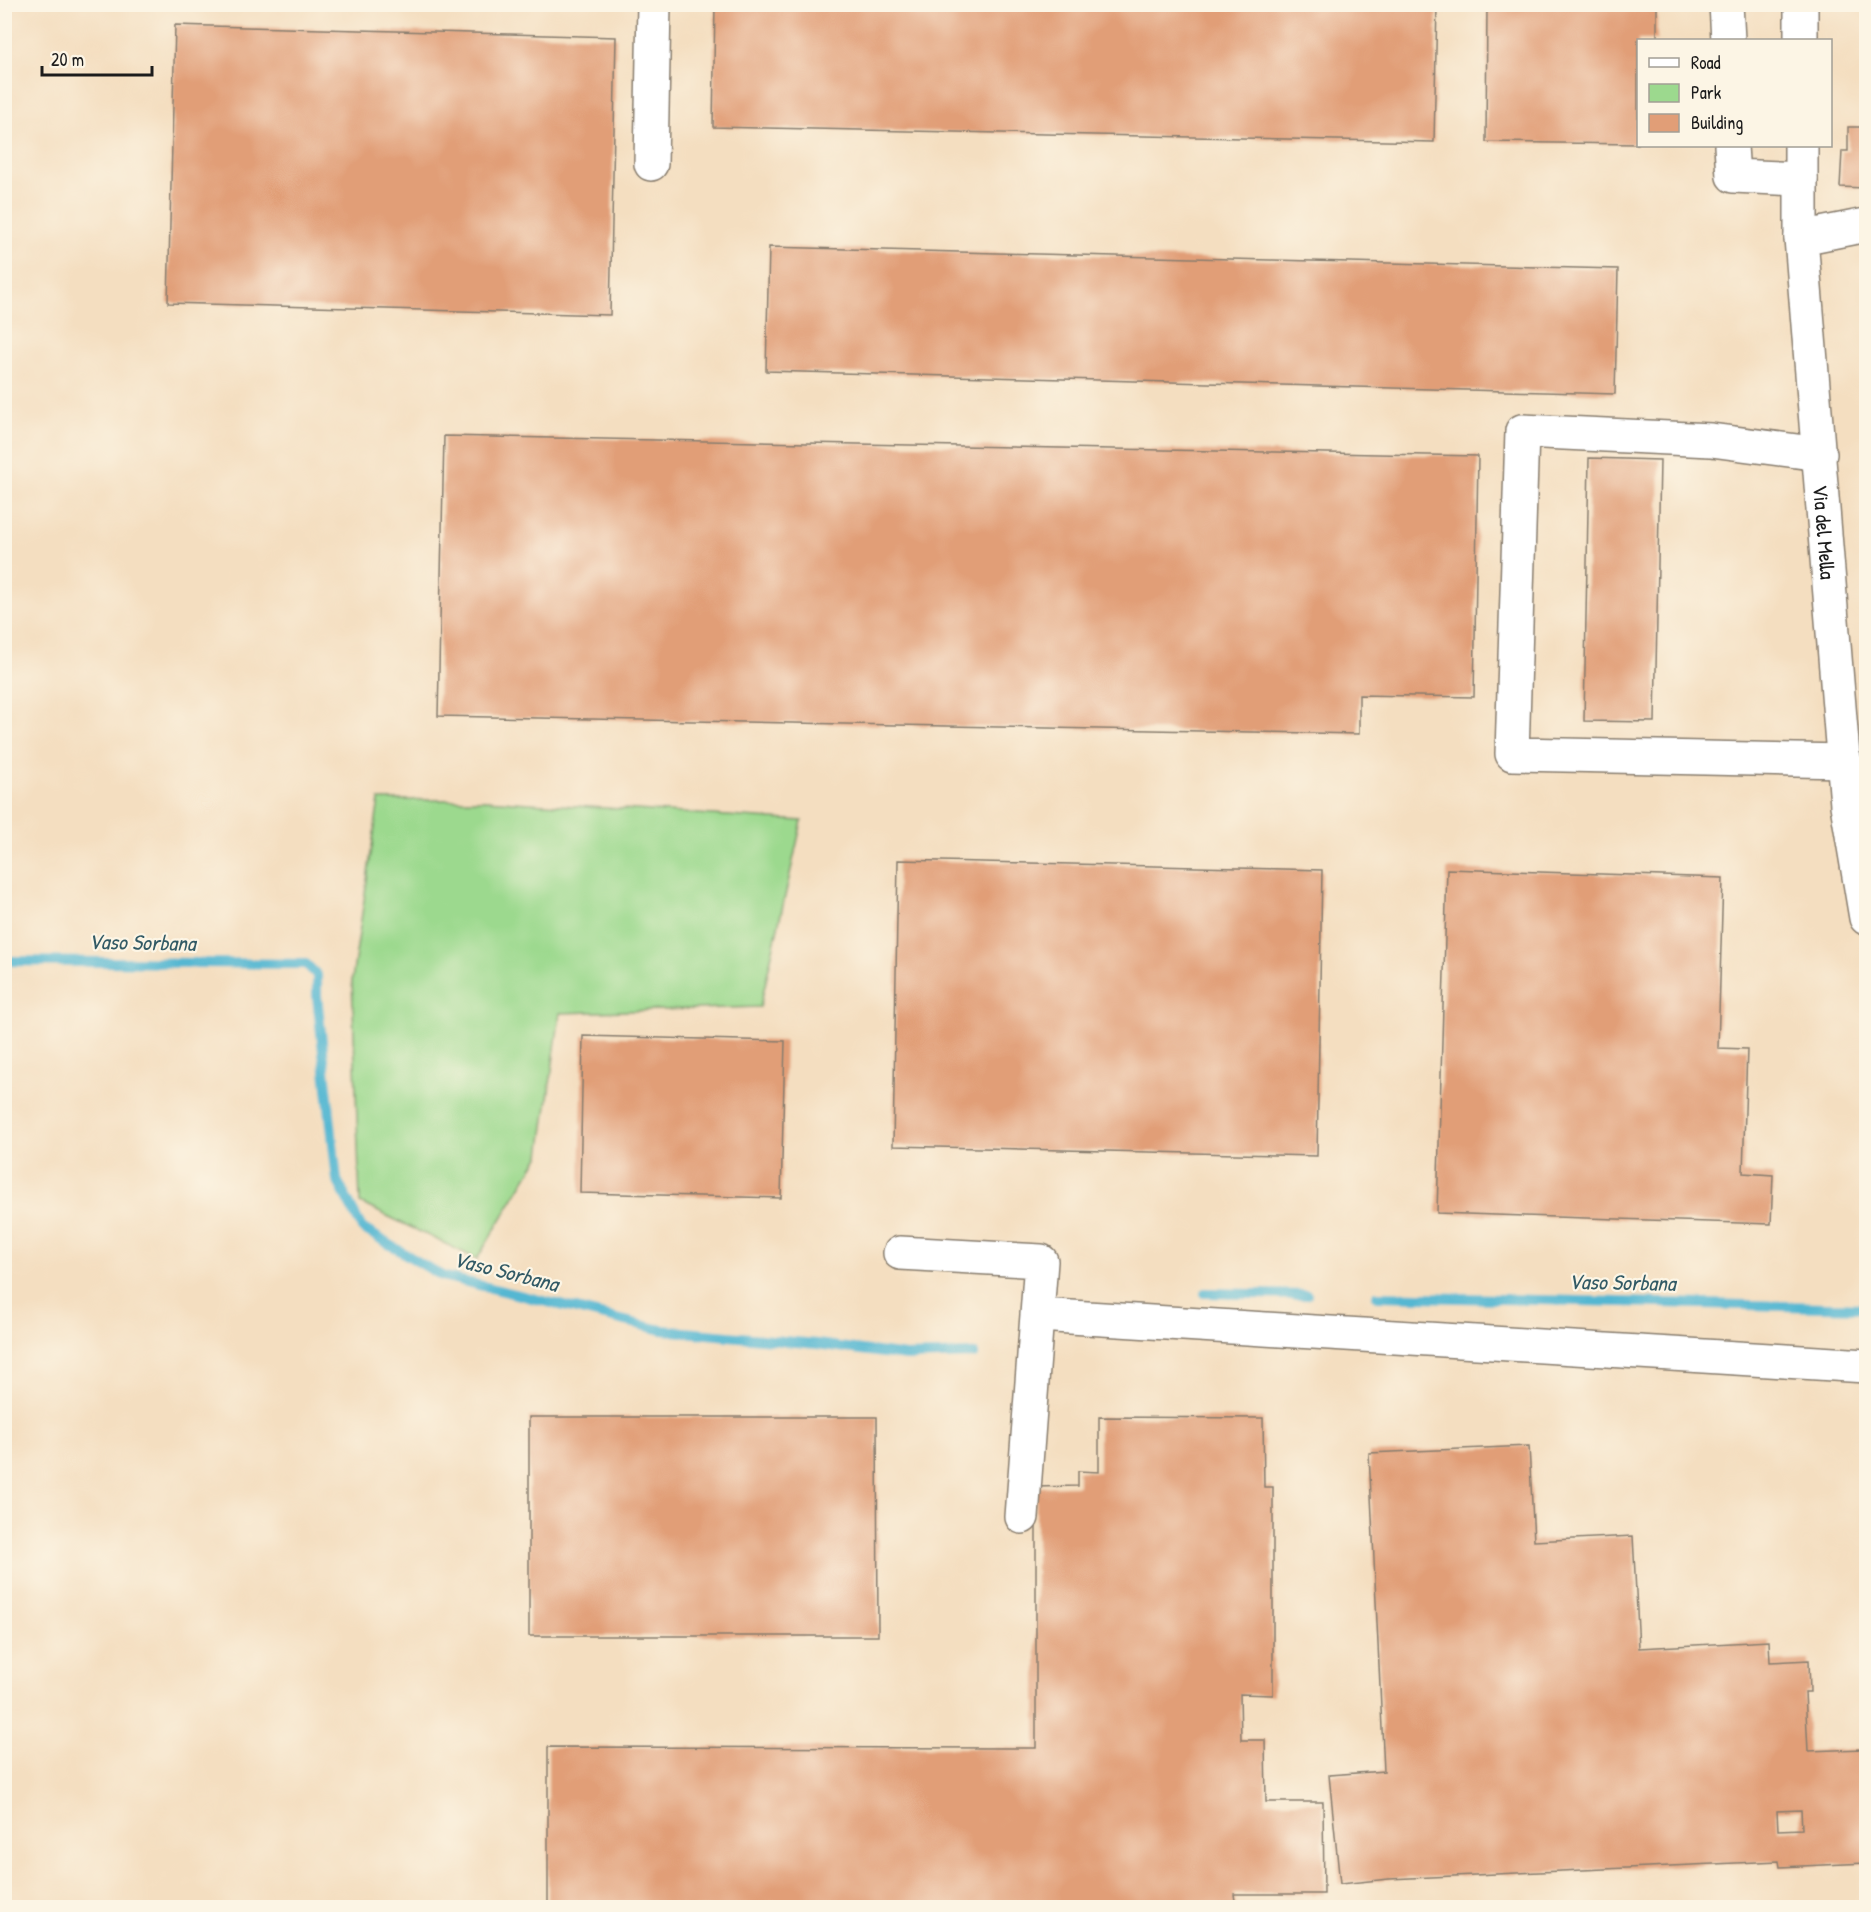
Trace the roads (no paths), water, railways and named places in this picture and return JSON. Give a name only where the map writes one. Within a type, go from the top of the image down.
[{"type":"street","points":[[651,164],[654,4]]},
{"type":"street","points":[[1726,4],[1728,39]]},
{"type":"street","points":[[1801,39],[1802,4]]},
{"type":"street","points":[[1731,147],[1732,176],[1801,179]]},
{"type":"street","name":"Via del Mella","points":[[1801,147],[1801,238],[1847,806],[1866,918]]},
{"type":"street","points":[[1801,238],[1866,225]]},
{"type":"street","points":[[1820,454],[1711,440],[1521,431],[1512,754],[1845,761]]},
{"type":"street","points":[[900,1253],[1041,1261],[1022,1517]]},
{"type":"street","points":[[1038,1315],[1866,1366]]},
{"type":"waterway","name":"Vaso Sorbana","points":[[4,961],[306,964],[317,975],[317,996],[337,1180],[362,1228],[442,1276],[662,1330],[817,1344],[906,1356],[974,1354]]},
{"type":"waterway","name":"Vaso Sorbana","points":[[1205,1293],[1307,1295]]},
{"type":"waterway","name":"Vaso Sorbana","points":[[1377,1296],[1866,1308]]}]
